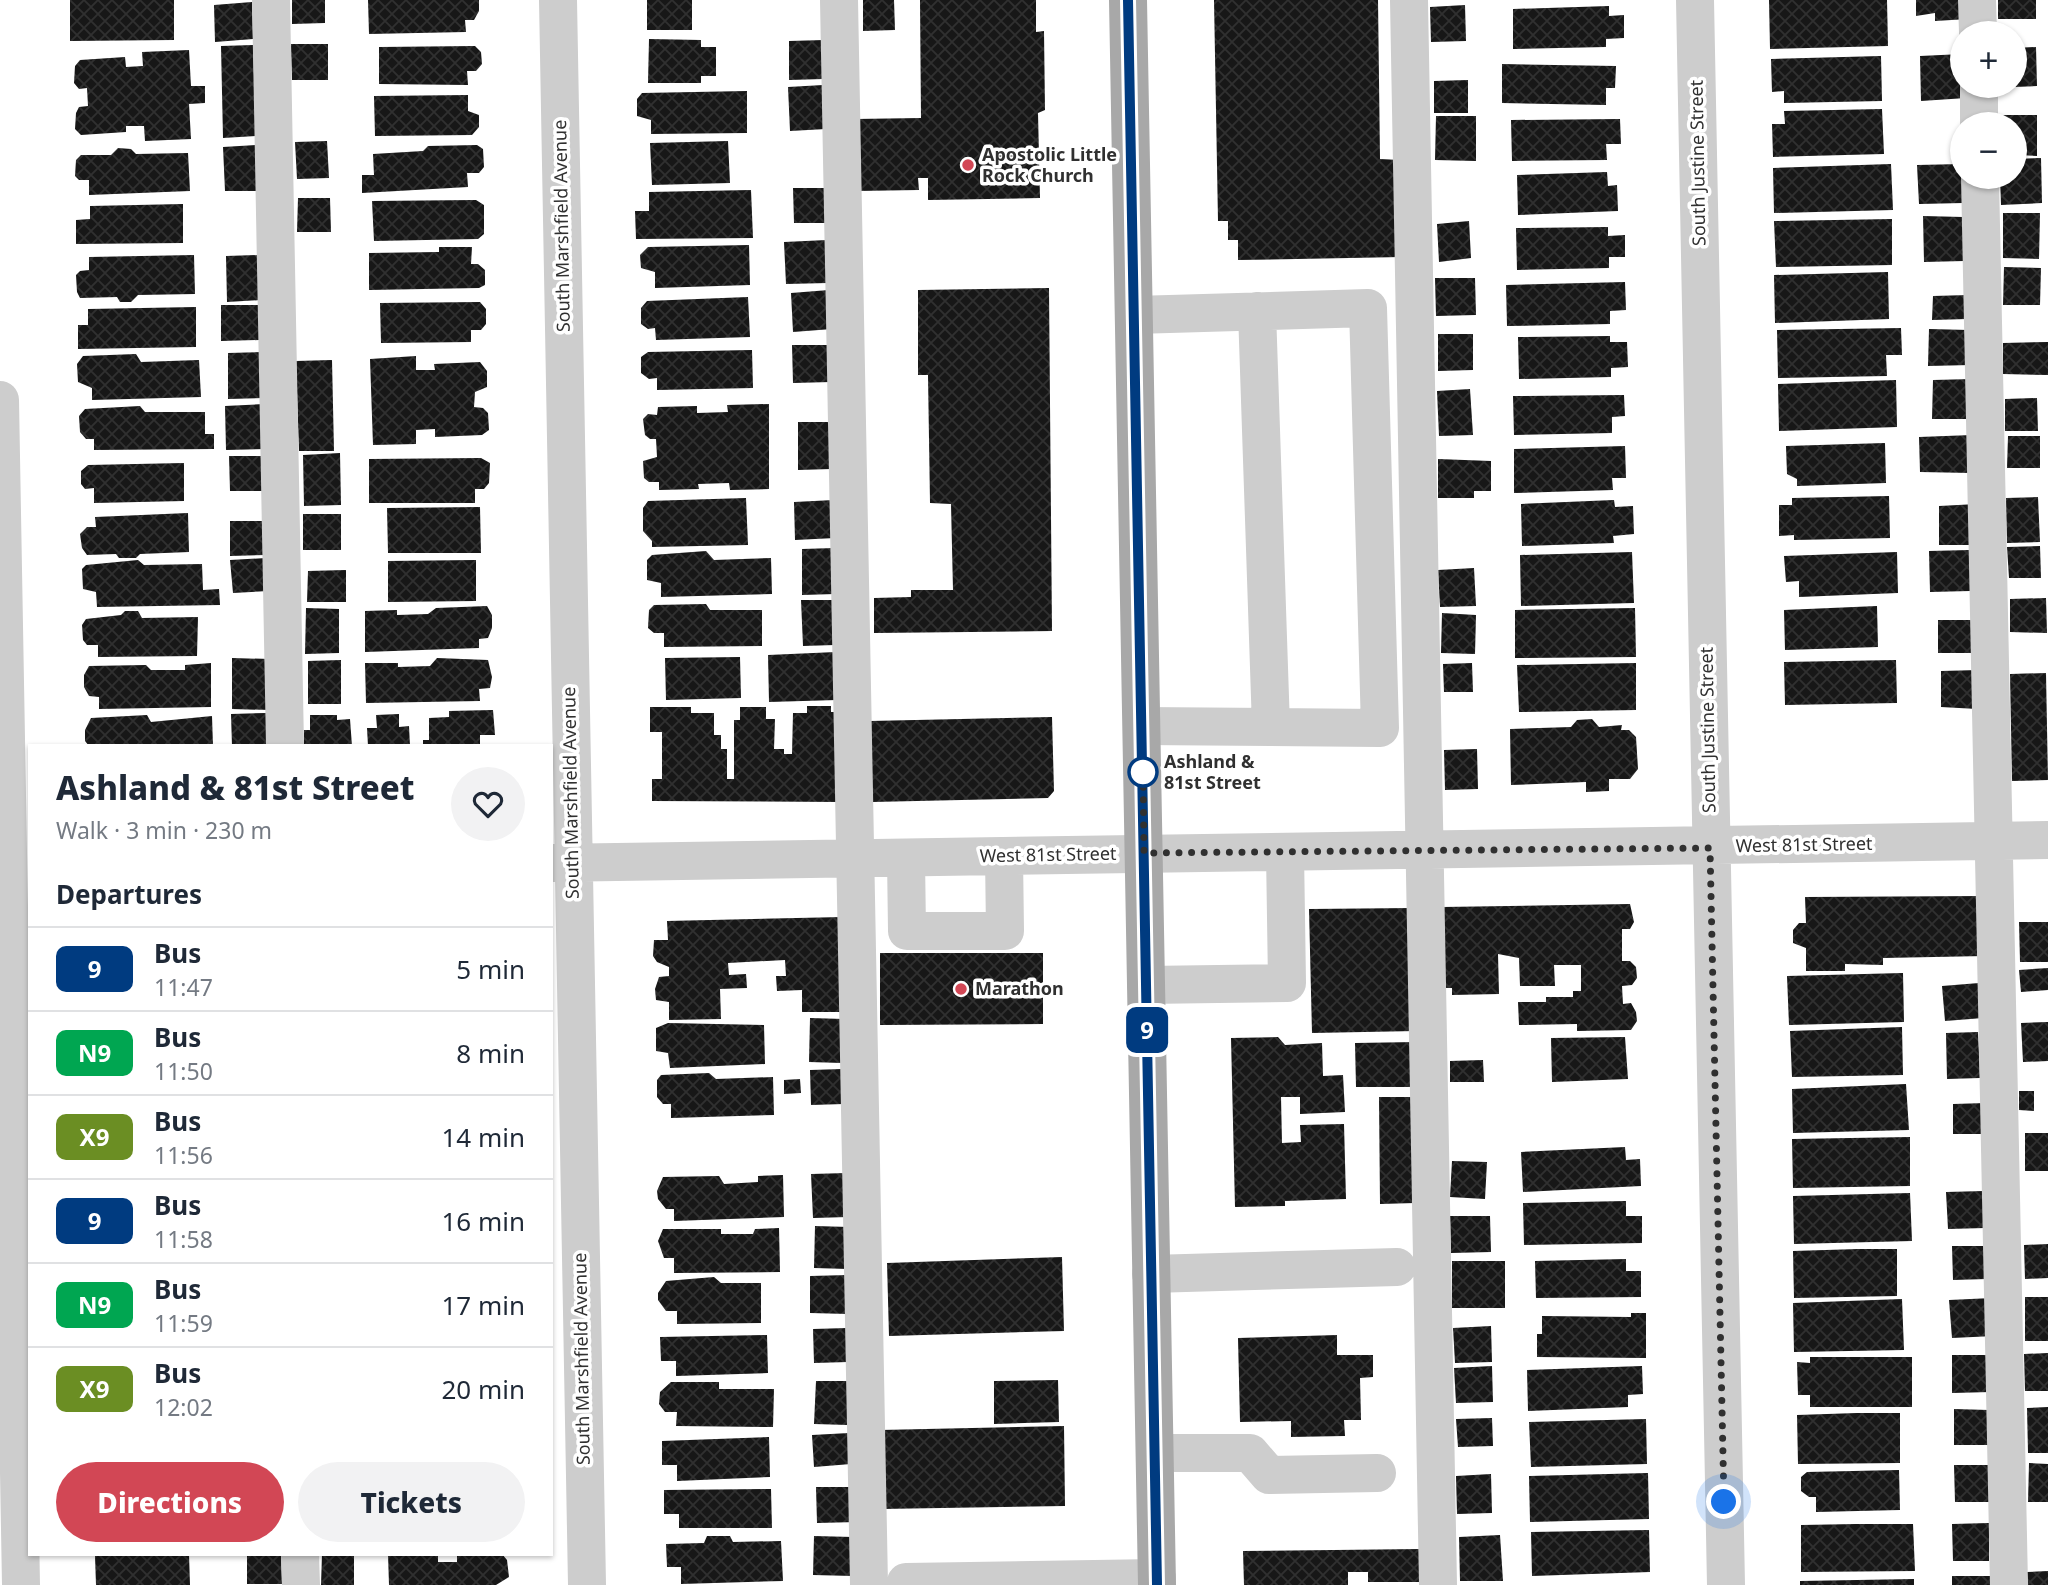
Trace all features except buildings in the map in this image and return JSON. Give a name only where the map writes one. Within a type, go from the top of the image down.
[{"type":"main road","points":[[1128,0],[1157,1582]]},
{"type":"street","points":[[271,0],[285,744]]},
{"type":"street","name":"South Marshfield Avenue","points":[[558,0],[562,863],[587,1585]]},
{"type":"street","points":[[839,0],[869,1585]]},
{"type":"street","points":[[1409,0],[1438,1585]]},
{"type":"street","name":"South Justine Street","points":[[1695,0],[1726,1585]]},
{"type":"street","points":[[1977,0],[1978,21]]},
{"type":"street","points":[[1980,189],[2009,1585]]},
{"type":"street","points":[[1135,315],[1368,308],[1380,728],[1142,726]]},
{"type":"street","points":[[1256,311],[1271,727]]},
{"type":"street","points":[[0,400],[13,872],[21,1585]]},
{"type":"street","name":"West 81st Street","points":[[562,863],[1144,853],[1710,848],[2048,840]]},
{"type":"street","points":[[1146,985],[1287,983],[1285,852]]},
{"type":"street","points":[[906,858],[907,931],[1005,931],[1004,856]]},
{"type":"street","points":[[1151,1274],[1397,1267]]},
{"type":"street","points":[[1155,1453],[1250,1454],[1269,1475],[1377,1473]]},
{"type":"street","points":[[300,1556],[301,1585]]},
{"type":"street","points":[[906,1583],[1157,1582]]},
{"type":"bus line","name":"9","points":[[1128,0],[1157,1585]]},
{"type":"place","name":"Apostolic Little Rock Church","points":[[968,165]]},
{"type":"place","name":"Ashland & 81st Street","points":[[1143,772]]},
{"type":"place","name":"Marathon","points":[[961,989]]},
{"type":"route","points":[[1143,772],[1143,767],[1144,853],[1710,848],[1724,1502]]}]
